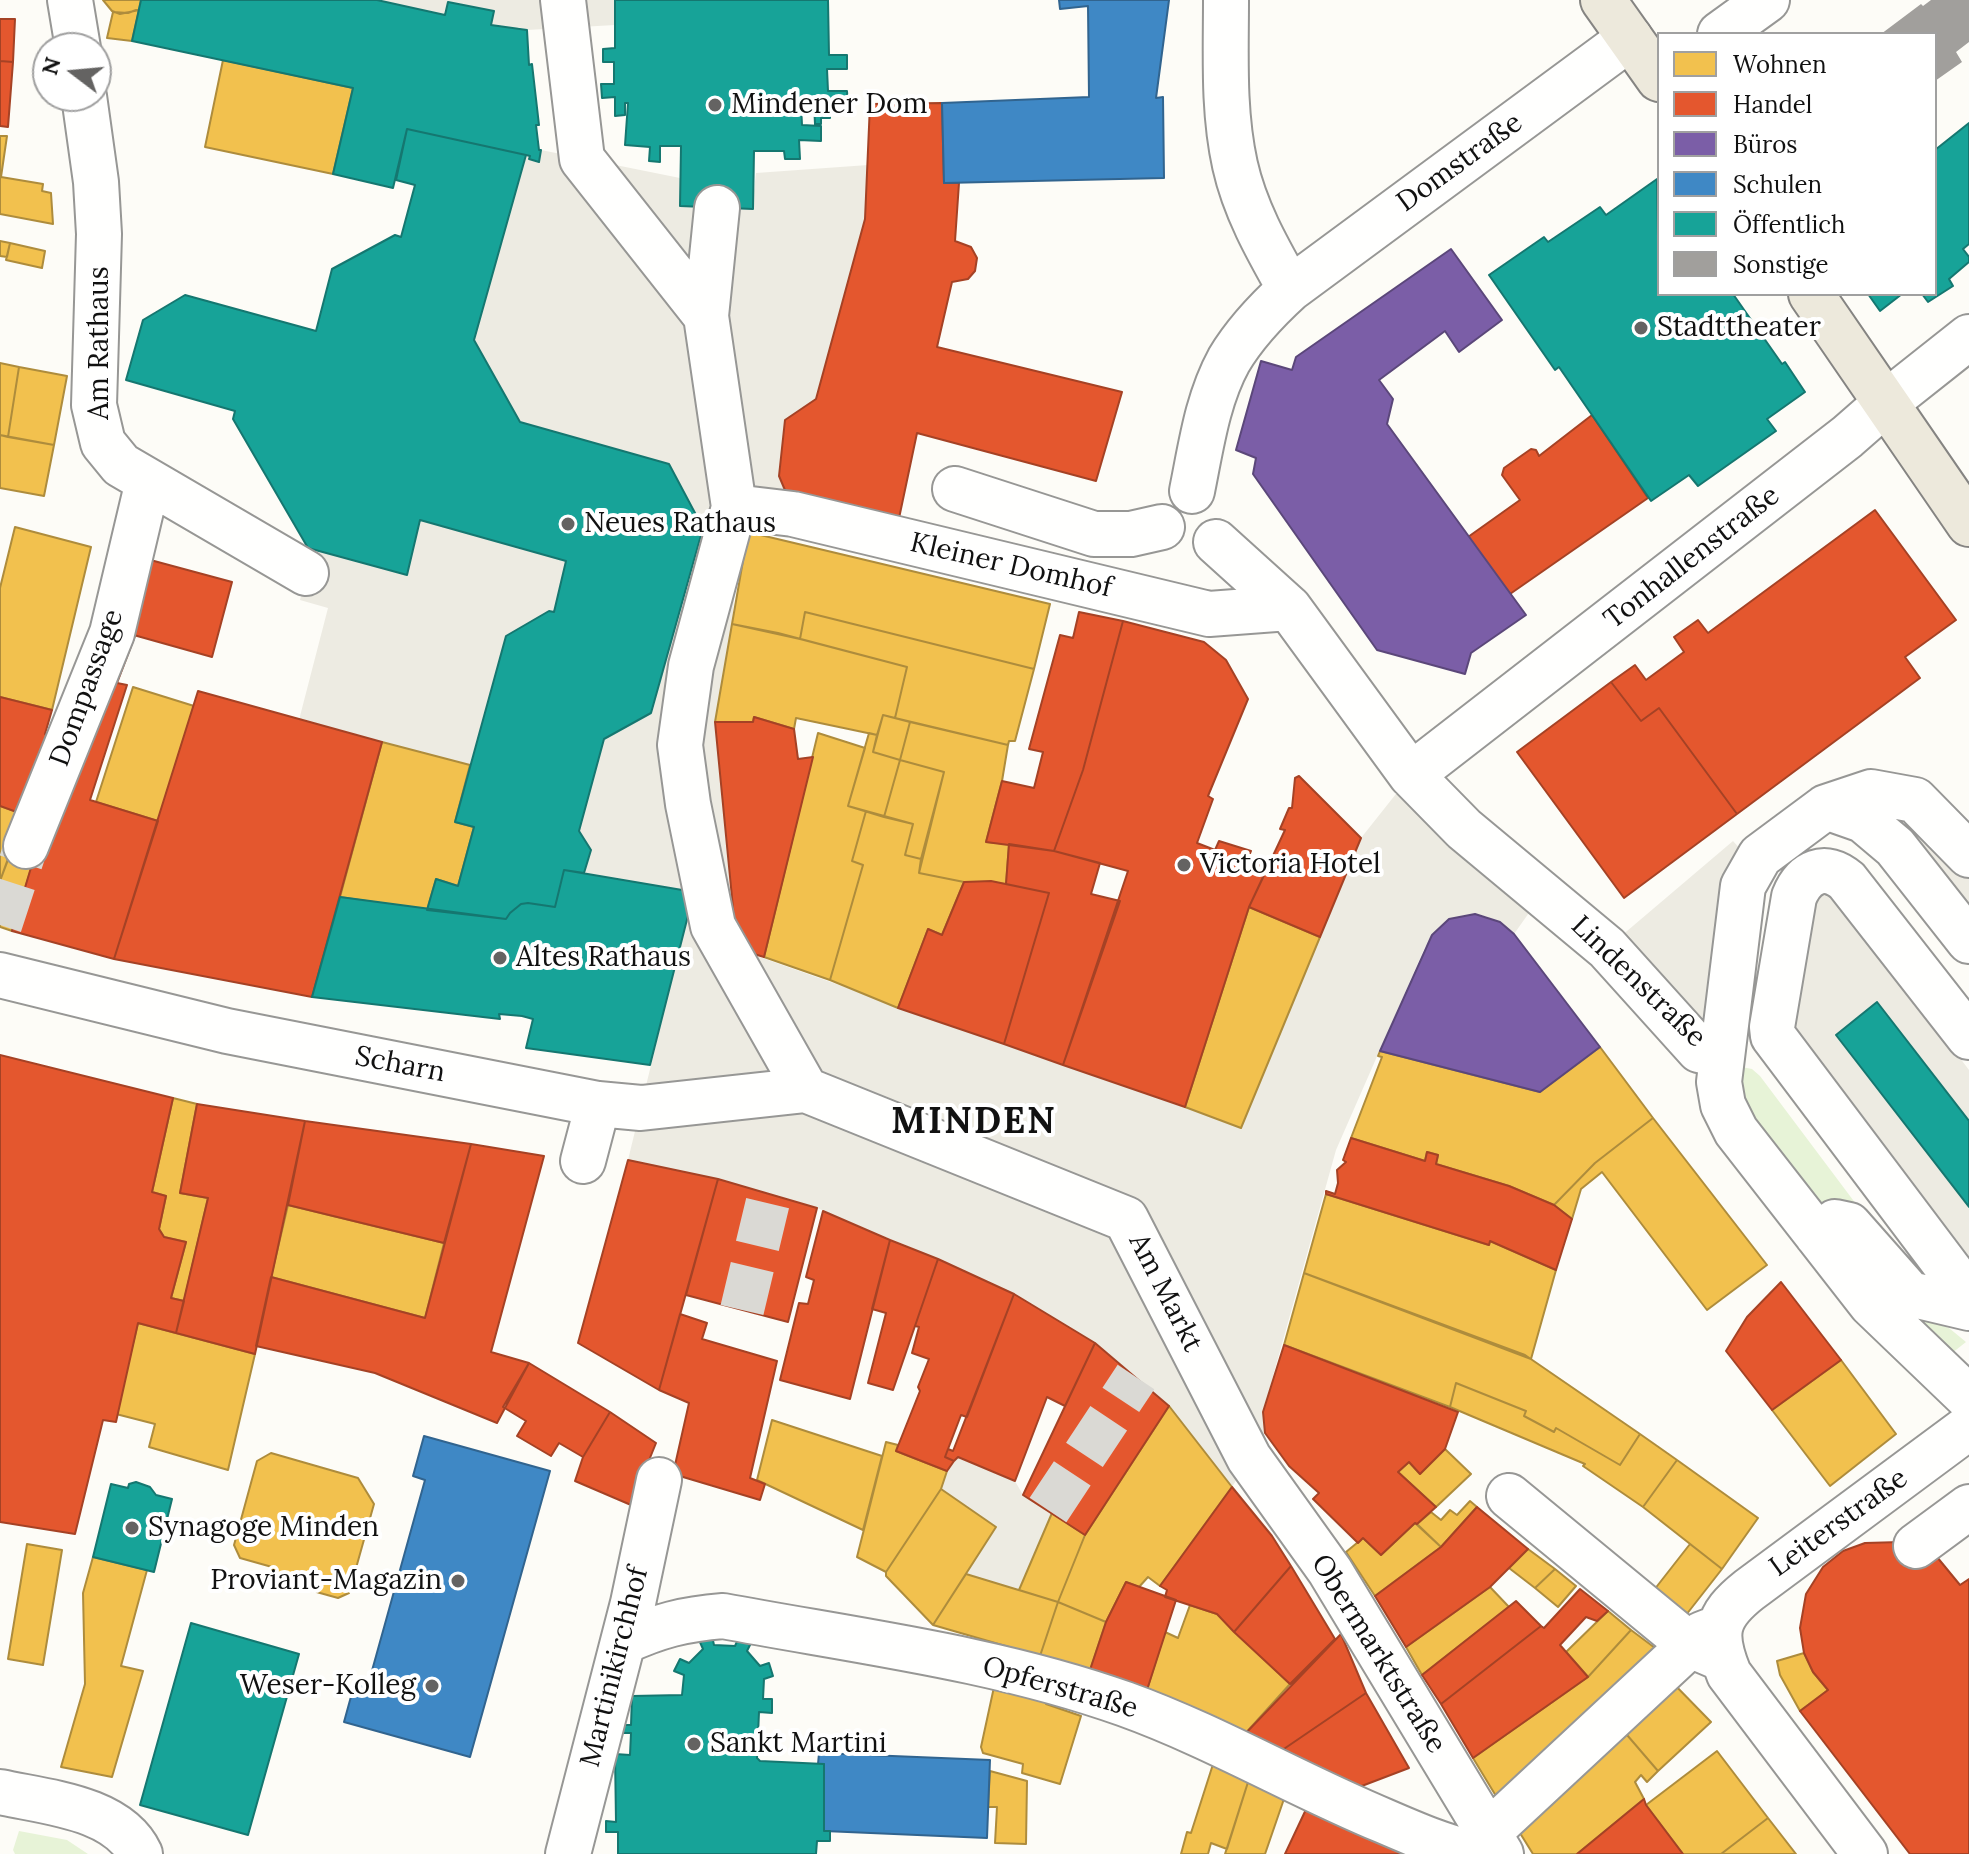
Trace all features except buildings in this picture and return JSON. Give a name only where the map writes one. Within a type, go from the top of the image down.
[{"type":"main road","points":[[1603,0],[1657,75]]},
{"type":"main road","points":[[1812,296],[1969,524]]},
{"type":"street","points":[[70,0],[75,32]]},
{"type":"street","points":[[563,0],[582,159],[706,316]]},
{"type":"street","points":[[1226,0],[1226,98],[1236,167],[1258,231],[1290,289]]},
{"type":"street","points":[[1723,32],[1767,0]]},
{"type":"street","name":"Domstraße","points":[[1192,491],[1207,415],[1229,361],[1259,319],[1290,289],[1630,38]]},
{"type":"street","name":"Am Rathaus","points":[[86,112],[96,182],[99,234],[94,405],[103,443],[121,465],[306,573]]},
{"type":"street","points":[[717,208],[706,316],[734,507],[691,666],[680,745],[688,804],[713,926],[806,1090]]},
{"type":"street","name":"Tonhallenstraße","points":[[1411,775],[1847,437],[1969,337]]},
{"type":"street","name":"Dompassage","points":[[26,846],[112,633],[148,481]]},
{"type":"street","points":[[955,489],[1094,534],[1131,534],[1162,527]]},
{"type":"street","points":[[1192,491],[1214,499],[1221,508],[1222,531],[1216,542],[1197,553],[1185,552],[1174,546],[1162,527],[1169,503],[1179,494],[1192,491]]},
{"type":"street","name":"Kleiner Domhof","points":[[734,507],[793,514],[1209,614],[1289,608]]},
{"type":"street","points":[[1216,542],[1289,608],[1411,775]]},
{"type":"street","name":"Lindenstraße","points":[[1411,775],[1464,829],[1607,948],[1699,1050],[1721,1055],[1719,1082],[1723,1105],[1736,1131],[1871,1304],[1969,1398]]},
{"type":"street","points":[[1721,1055],[1743,886],[1760,856],[1826,807],[1871,792],[1915,800],[1969,855]]},
{"type":"street","points":[[1826,807],[1863,820],[1895,847],[1969,941]]},
{"type":"street","points":[[1969,1037],[1847,881],[1840,875],[1818,872],[1799,884],[1794,897],[1773,1036],[1969,1296]]},
{"type":"street","name":"Scharn","points":[[0,975],[227,1031],[598,1104],[641,1108],[806,1090]]},
{"type":"street","name":"Am Markt","points":[[806,1090],[1126,1219],[1249,1458]]},
{"type":"street","points":[[583,1161],[598,1104]]},
{"type":"street","points":[[1817,1235],[1835,1222],[1849,1225],[1910,1294],[1969,1308]]},
{"type":"street","name":"Leiterstraße","points":[[1488,1847],[1711,1644],[1729,1606],[1969,1427]]},
{"type":"street","name":"Obermarktstraße","points":[[1249,1458],[1330,1571],[1488,1847]]},
{"type":"street","name":"Martinikirchhof","points":[[568,1854],[623,1642],[659,1480]]},
{"type":"street","points":[[1509,1496],[1711,1644],[1729,1674],[1865,1854]]},
{"type":"street","points":[[1916,1546],[1969,1507]]},
{"type":"street","name":"Opferstraße","points":[[623,1642],[660,1626],[723,1616],[1019,1672],[1125,1704],[1205,1737],[1329,1798],[1429,1840],[1488,1847]]},
{"type":"street","points":[[8,1794],[56,1804],[102,1820],[130,1836],[140,1854]]},
{"type":"green space","points":[[1742,1067],[1752,1069],[1760,1076],[1904,1268],[1836,1201],[1823,1203],[1815,1209],[1737,1105]]},
{"type":"green space","points":[[1911,1315],[1949,1328],[1966,1342],[1947,1357]]},
{"type":"green space","points":[[19,1831],[67,1840],[88,1854],[15,1854],[13,1850]]},
{"type":"shaded area","points":[[377,0],[615,0],[615,25],[527,30],[518,27],[517,30],[491,25],[493,11],[449,2],[445,15]]},
{"type":"shaded area","points":[[541,150],[680,178],[681,206],[752,209],[756,173],[868,165],[865,219],[816,399],[785,421],[779,476],[790,502],[742,524],[732,624],[737,949],[1241,1127],[1361,838],[1411,775],[1543,893],[1514,934],[1488,917],[1475,914],[1460,916],[1441,926],[1425,947],[1336,1150],[1263,1412],[1265,1433],[1232,1487],[1169,1406],[1095,1343],[1014,1294],[817,1208],[718,1179],[628,1160],[693,892],[584,873],[579,831],[604,739],[651,712],[703,528],[668,464],[520,422],[474,341],[526,155],[539,161]]},
{"type":"shaded area","points":[[420,520],[566,561],[554,612],[549,611],[506,636],[470,765],[299,720],[328,608],[300,600],[311,556],[308,548],[407,575]]},
{"type":"shaded area","points":[[1924,833],[1969,877],[1969,910],[1915,840],[1917,835]]},
{"type":"shaded area","points":[[1733,841],[1742,851],[1730,864],[1699,1050],[1607,948]]},
{"type":"shaded area","points":[[1820,891],[1840,899],[1969,1070],[1969,1121],[1877,1002],[1836,1035],[1969,1207],[1969,1261],[1792,1034],[1814,897]]},
{"type":"shaded area","points":[[958,1457],[1015,1481],[1023,1495],[1052,1513],[1019,1590],[966,1574],[996,1527],[941,1489],[947,1471]]},
{"type":"tunnel","points":[[0,925],[26,846]]},
{"type":"tunnel","points":[[742,1310],[770,1193]]},
{"type":"tunnel","points":[[1048,1510],[1136,1377]]},
{"type":"place","name":"Mindener Dom","points":[[715,105]]},
{"type":"place","name":"Stadttheater","points":[[1641,328]]},
{"type":"place","name":"Neues Rathaus","points":[[568,524]]},
{"type":"place","name":"Victoria Hotel","points":[[1184,865]]},
{"type":"place","name":"Altes Rathaus","points":[[500,958]]},
{"type":"place","name":"Synagoge Minden","points":[[132,1528]]},
{"type":"place","name":"Proviant-Magazin","points":[[458,1581]]},
{"type":"place","name":"Weser-Kolleg","points":[[432,1686]]},
{"type":"place","name":"Sankt Martini","points":[[694,1744]]},
{"type":"district","name":"MINDEN","points":[[974,1123]]}]
